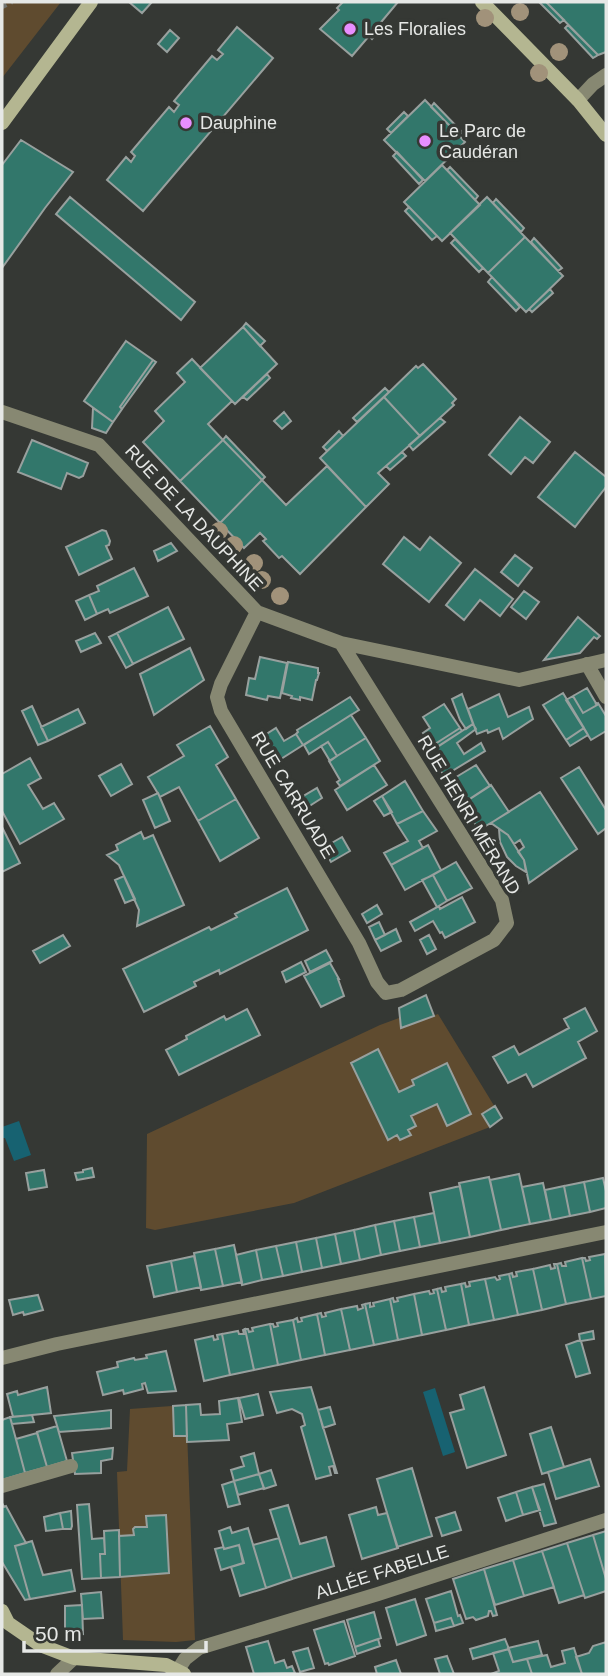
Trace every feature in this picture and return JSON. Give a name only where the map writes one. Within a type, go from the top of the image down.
[{"type":"street","points":[[2,124],[91,2]]},
{"type":"street","points":[[482,2],[578,100],[606,135]]},
{"type":"street","points":[[578,100],[606,75]]},
{"type":"street","name":"RUE DE LA DAUPHINE","points":[[2,412],[99,445],[257,612],[341,643],[519,680],[606,660]]},
{"type":"street","name":"RUE CARRUADE","points":[[257,612],[220,684],[217,697],[221,711],[359,943],[377,982],[386,993]]},
{"type":"street","name":"RUE HENRI MÉRAND","points":[[341,643],[502,900],[508,923],[494,940],[401,990],[386,993]]},
{"type":"street","points":[[587,664],[606,696]]},
{"type":"street","points":[[2,1357],[606,1232]]},
{"type":"street","points":[[2,1486],[71,1466]]},
{"type":"street","name":"ALLÉE FABELLE","points":[[181,1672],[185,1659],[199,1648],[378,1594],[606,1520]]},
{"type":"street","points":[[2,1611],[8,1623],[40,1645],[74,1658],[166,1665],[181,1672]]},
{"type":"street","points":[[57,1674],[74,1658]]},
{"type":"path","points":[[2,7],[12,2]]},
{"type":"shaded area","points":[[2,2],[61,2],[2,78]]},
{"type":"shaded area","points":[[438,1014],[501,1117],[490,1127],[294,1203],[155,1230],[146,1228],[147,1134],[380,1025],[399,1018],[401,1028]]},
{"type":"shaded area","points":[[186,1405],[195,1640],[123,1640],[117,1472],[127,1471],[130,1409]]},
{"type":"water","points":[[19,1121],[31,1155],[14,1161],[5,1138],[2,1138],[2,1127]]},
{"type":"water","points":[[435,1388],[455,1452],[443,1456],[423,1392]]},
{"type":"building","points":[[129,2],[152,2],[142,13]]},
{"type":"building","name":"Les Floralies","points":[[343,2],[398,2],[377,27],[381,29],[372,39],[369,36],[352,56],[320,29],[339,10],[337,8]]},
{"type":"building","points":[[539,2],[546,2],[564,20],[560,23]]},
{"type":"building","points":[[546,2],[606,2],[606,52],[598,55]]},
{"type":"building","points":[[568,25],[598,55],[593,58],[565,28]]},
{"type":"building","name":"Dauphine","points":[[237,27],[273,58],[143,211],[107,180],[126,157],[131,162],[135,156],[131,152],[169,107],[174,112],[179,105],[174,101],[212,56],[217,60],[223,54],[218,50]]},
{"type":"building","points":[[170,30],[179,38],[167,52],[158,44]]},
{"type":"building","name":"Le Parc de Caudéran","points":[[425,100],[465,142],[425,181],[384,140]]},
{"type":"building","points":[[434,103],[462,132],[459,135],[431,107]]},
{"type":"building","points":[[404,112],[408,116],[391,133],[387,129]]},
{"type":"building","points":[[21,140],[73,172],[2,268],[2,165]]},
{"type":"building","points":[[397,152],[423,180],[419,184],[393,156]]},
{"type":"building","name":"Le Parc de Caudéran","points":[[442,165],[480,205],[442,241],[404,202]]},
{"type":"building","points":[[450,167],[478,196],[475,200],[447,170]]},
{"type":"building","points":[[70,197],[195,302],[181,320],[56,214]]},
{"type":"building","name":"Le Parc de Caudéran","points":[[487,197],[525,237],[488,273],[450,233]]},
{"type":"building","points":[[496,199],[524,228],[521,232],[493,203]]},
{"type":"building","points":[[409,207],[437,236],[432,240],[405,211]]},
{"type":"building","points":[[525,237],[563,276],[526,312],[488,273]]},
{"type":"building","points":[[534,238],[562,268],[558,271],[531,242]]},
{"type":"building","points":[[455,239],[483,268],[479,272],[451,243]]},
{"type":"building","points":[[492,277],[520,307],[516,311],[488,282]]},
{"type":"building","points":[[550,289],[553,293],[532,312],[529,309]]},
{"type":"building","points":[[246,323],[265,341],[260,346],[243,327]]},
{"type":"building","points":[[243,327],[277,364],[235,404],[200,368]]},
{"type":"building","points":[[126,341],[153,360],[120,407],[122,409],[113,422],[84,401]]},
{"type":"building","points":[[192,359],[232,401],[208,424],[223,440],[180,481],[143,442],[164,421],[155,411],[185,382],[177,373]]},
{"type":"building","points":[[153,360],[156,362],[122,409],[120,407]]},
{"type":"building","points":[[423,364],[456,399],[452,403],[454,405],[420,436],[384,397],[416,366],[418,368]]},
{"type":"building","points":[[267,374],[270,378],[247,400],[243,397]]},
{"type":"building","points":[[385,388],[389,392],[357,422],[353,418]]},
{"type":"building","points":[[384,397],[420,436],[378,473],[389,484],[366,507],[320,458]]},
{"type":"building","points":[[93,408],[113,422],[106,433],[92,428]]},
{"type":"building","points":[[284,412],[291,421],[282,429],[274,421]]},
{"type":"building","points":[[520,417],[550,442],[533,463],[525,457],[511,474],[489,455]]},
{"type":"building","points":[[440,418],[445,422],[413,450],[409,445]]},
{"type":"building","points":[[339,431],[343,436],[327,451],[323,447]]},
{"type":"building","points":[[226,436],[265,477],[262,480],[223,440]]},
{"type":"building","points":[[32,440],[88,463],[83,476],[79,478],[67,473],[61,489],[18,472]]},
{"type":"building","points":[[223,440],[262,480],[220,523],[180,481]]},
{"type":"building","points":[[402,452],[406,456],[390,470],[386,466]]},
{"type":"building","points":[[575,452],[606,477],[606,487],[575,527],[538,497]]},
{"type":"building","points":[[327,466],[366,507],[300,574],[282,556],[279,558],[263,541],[266,539],[260,533],[244,548],[220,523],[262,480],[286,505]]},
{"type":"building","points":[[102,530],[106,531],[110,541],[106,546],[112,559],[79,575],[66,547]]},
{"type":"building","points":[[404,537],[420,550],[430,537],[461,563],[429,602],[383,564]]},
{"type":"building","points":[[171,543],[177,551],[158,561],[154,551]]},
{"type":"building","points":[[515,555],[532,568],[518,586],[501,572]]},
{"type":"building","points":[[134,568],[148,596],[110,613],[108,609],[97,614],[89,595],[99,591],[97,586]]},
{"type":"building","points":[[475,569],[513,599],[500,616],[480,600],[464,620],[446,605]]},
{"type":"building","points":[[524,591],[539,602],[526,619],[511,607]]},
{"type":"building","points":[[89,595],[97,614],[85,620],[76,601]]},
{"type":"building","points":[[168,607],[184,639],[133,664],[117,633]]},
{"type":"building","points":[[578,617],[600,636],[597,639],[594,637],[580,653],[544,660]]},
{"type":"building","points":[[95,633],[101,643],[81,652],[76,641]]},
{"type":"building","points":[[117,633],[133,664],[126,668],[109,637]]},
{"type":"building","points":[[190,648],[204,680],[154,715],[140,674]]},
{"type":"building","points":[[260,657],[287,663],[280,698],[268,696],[267,700],[246,695],[249,678],[255,679]]},
{"type":"building","points":[[288,662],[318,668],[312,700],[291,698],[292,696],[282,693]]},
{"type":"building","points":[[587,688],[597,705],[583,713],[573,696]]},
{"type":"building","points":[[563,693],[584,728],[566,740],[543,705]]},
{"type":"building","points":[[462,694],[473,724],[466,729],[452,699]]},
{"type":"building","points":[[499,694],[508,717],[529,707],[533,719],[503,739],[499,728],[477,734],[468,709]]},
{"type":"building","points":[[573,696],[583,713],[598,703],[606,716],[606,731],[591,740],[566,700]]},
{"type":"building","points":[[350,697],[359,710],[303,745],[296,734],[297,730]]},
{"type":"building","points":[[444,704],[460,728],[432,746],[423,733],[430,728],[423,717]]},
{"type":"building","points":[[32,706],[48,741],[38,745],[22,711]]},
{"type":"building","points":[[78,709],[85,723],[48,741],[41,727]]},
{"type":"building","points":[[351,715],[366,738],[337,756],[328,742],[309,754],[304,745]]},
{"type":"building","points":[[473,724],[476,729],[457,743],[464,754],[481,743],[485,751],[444,776],[429,752]]},
{"type":"building","points":[[210,726],[228,757],[216,765],[236,799],[198,821],[179,787],[160,797],[148,777],[184,756],[177,745]]},
{"type":"building","points":[[276,728],[284,741],[296,734],[303,745],[273,764],[257,740]]},
{"type":"building","points":[[460,728],[462,731],[433,750],[432,746]]},
{"type":"building","points":[[584,728],[588,735],[570,746],[566,740]]},
{"type":"building","points":[[366,738],[380,761],[340,786],[337,782],[340,780],[329,761]]},
{"type":"building","points":[[328,742],[337,756],[330,761],[321,746]]},
{"type":"building","points":[[30,758],[41,778],[28,785],[43,809],[54,803],[64,819],[20,844],[2,811],[2,774]]},
{"type":"building","points":[[121,764],[132,784],[111,796],[99,776]]},
{"type":"building","points":[[374,765],[387,785],[347,810],[335,790]]},
{"type":"building","points":[[476,765],[490,786],[462,804],[448,782]]},
{"type":"building","points":[[579,767],[606,810],[606,828],[598,834],[561,778]]},
{"type":"building","points":[[405,781],[423,811],[397,824],[382,796]]},
{"type":"building","points":[[491,785],[509,812],[479,830],[462,804]]},
{"type":"building","points":[[317,788],[322,798],[300,812],[295,801]]},
{"type":"building","points":[[540,792],[577,849],[529,883],[524,860],[518,852],[524,847],[520,840],[514,844],[508,835],[491,823]]},
{"type":"building","points":[[158,793],[170,821],[155,828],[143,800]]},
{"type":"building","points":[[382,796],[392,812],[384,816],[374,801]]},
{"type":"building","points":[[236,799],[259,838],[220,861],[198,821]]},
{"type":"building","points":[[423,811],[437,831],[419,841],[423,848],[391,865],[384,853],[408,841],[397,824]]},
{"type":"building","points":[[2,827],[20,863],[2,872]]},
{"type":"building","points":[[499,829],[508,835],[524,860],[526,872],[507,857],[500,842]]},
{"type":"building","points":[[141,832],[144,839],[153,835],[184,905],[137,926],[139,910],[119,865],[107,855],[118,850],[116,845]]},
{"type":"building","points":[[342,837],[350,851],[331,862],[323,848]]},
{"type":"building","points":[[428,845],[441,870],[405,890],[391,865]]},
{"type":"building","points":[[456,862],[472,888],[447,901],[433,875]]},
{"type":"building","points":[[433,875],[447,901],[437,907],[422,880]]},
{"type":"building","points":[[124,876],[135,899],[125,903],[115,880]]},
{"type":"building","points":[[287,888],[308,930],[220,974],[219,970],[194,982],[196,986],[144,1012],[123,969],[209,927],[211,930],[237,917],[235,914]]},
{"type":"building","points":[[462,897],[475,922],[445,938],[433,921],[415,931],[410,922]]},
{"type":"building","points":[[377,905],[382,914],[367,923],[362,914]]},
{"type":"building","points":[[379,922],[385,935],[375,940],[369,927]]},
{"type":"building","points":[[396,929],[401,941],[381,951],[375,940]]},
{"type":"building","points":[[63,935],[70,946],[40,963],[33,951]]},
{"type":"building","points":[[429,935],[436,949],[427,954],[420,940]]},
{"type":"building","points":[[326,950],[332,961],[310,972],[305,961]]},
{"type":"building","points":[[301,962],[306,972],[286,982],[282,972]]},
{"type":"building","points":[[330,963],[344,996],[321,1007],[304,976]]},
{"type":"building","points":[[426,995],[434,1016],[401,1028],[399,1008]]},
{"type":"building","points":[[585,1008],[597,1031],[578,1042],[586,1058],[533,1087],[526,1074],[508,1083],[493,1057],[514,1046],[519,1055],[569,1028],[564,1019]]},
{"type":"building","points":[[247,1009],[260,1035],[179,1075],[166,1050],[224,1016],[226,1020]]},
{"type":"building","points":[[378,1049],[399,1092],[414,1085],[412,1080],[447,1063],[471,1114],[447,1126],[437,1104],[411,1116],[416,1126],[408,1130],[411,1135],[400,1140],[397,1135],[388,1140],[351,1063]]},
{"type":"building","points":[[495,1106],[502,1118],[490,1127],[482,1114]]},
{"type":"building","points":[[92,1168],[94,1177],[77,1180],[75,1173]]},
{"type":"building","points":[[44,1170],[47,1187],[29,1190],[26,1173]]},
{"type":"building","points":[[519,1174],[530,1224],[501,1230],[490,1180]]},
{"type":"building","points":[[489,1177],[501,1230],[470,1237],[459,1183]]},
{"type":"building","points":[[603,1178],[606,1208],[590,1212],[584,1182]]},
{"type":"building","points":[[584,1182],[590,1212],[570,1216],[564,1186]]},
{"type":"building","points":[[543,1183],[551,1220],[530,1224],[522,1187]]},
{"type":"building","points":[[460,1186],[470,1237],[440,1243],[430,1193]]},
{"type":"building","points":[[564,1186],[570,1216],[551,1220],[545,1190]]},
{"type":"building","points":[[434,1213],[440,1243],[420,1247],[414,1217]]},
{"type":"building","points":[[414,1217],[420,1247],[400,1251],[394,1221]]},
{"type":"building","points":[[394,1221],[400,1251],[381,1255],[375,1225]]},
{"type":"building","points":[[375,1225],[381,1255],[360,1260],[354,1230]]},
{"type":"building","points":[[354,1230],[360,1260],[341,1264],[335,1234]]},
{"type":"building","points":[[335,1234],[341,1264],[322,1268],[316,1238]]},
{"type":"building","points":[[316,1238],[322,1268],[302,1272],[296,1242]]},
{"type":"building","points":[[296,1242],[302,1272],[283,1276],[276,1246]]},
{"type":"building","points":[[234,1245],[242,1282],[223,1286],[215,1249]]},
{"type":"building","points":[[276,1246],[283,1276],[262,1280],[256,1250]]},
{"type":"building","points":[[215,1249],[223,1286],[201,1290],[194,1253]]},
{"type":"building","points":[[256,1250],[262,1280],[242,1285],[236,1255]]},
{"type":"building","points":[[605,1254],[606,1296],[591,1299],[582,1258],[586,1261],[590,1260],[589,1257]]},
{"type":"building","points":[[194,1256],[201,1287],[177,1292],[171,1261]]},
{"type":"building","points":[[582,1258],[591,1299],[566,1304],[557,1264],[566,1266],[565,1262]]},
{"type":"building","points":[[171,1261],[177,1292],[154,1297],[147,1266]]},
{"type":"building","points":[[554,1264],[557,1264],[566,1304],[542,1310],[533,1269],[550,1265],[551,1269],[555,1268]]},
{"type":"building","points":[[533,1269],[542,1310],[518,1315],[509,1274],[512,1273],[513,1277],[517,1276],[516,1272]]},
{"type":"building","points":[[509,1274],[518,1315],[494,1320],[485,1279],[495,1277],[497,1280],[500,1279],[499,1276]]},
{"type":"building","points":[[485,1279],[494,1320],[469,1325],[461,1284],[465,1283],[466,1287],[470,1286],[469,1282]]},
{"type":"building","points":[[461,1284],[469,1325],[446,1330],[437,1289],[441,1288],[442,1292],[446,1291],[445,1287]]},
{"type":"building","points":[[437,1289],[446,1330],[422,1335],[414,1294],[429,1291],[430,1294]]},
{"type":"building","points":[[414,1294],[422,1335],[398,1340],[390,1299],[393,1298],[394,1302],[398,1301],[397,1298]]},
{"type":"building","points":[[38,1295],[43,1310],[13,1315],[9,1300]]},
{"type":"building","points":[[390,1299],[398,1340],[374,1345],[365,1304],[370,1303],[370,1307],[374,1306],[373,1303]]},
{"type":"building","points":[[365,1304],[374,1345],[350,1350],[341,1309],[357,1306],[358,1310]]},
{"type":"building","points":[[341,1309],[350,1350],[325,1355],[317,1314],[321,1313],[322,1317],[326,1316],[325,1313]]},
{"type":"building","points":[[317,1314],[325,1355],[301,1360],[293,1320],[297,1318],[298,1322],[302,1321],[301,1318]]},
{"type":"building","points":[[293,1320],[301,1360],[278,1365],[270,1324],[274,1327],[278,1326],[277,1323]]},
{"type":"building","points":[[270,1324],[278,1365],[254,1370],[245,1329],[249,1332],[253,1331],[252,1328]]},
{"type":"building","points":[[245,1329],[254,1370],[230,1375],[222,1334],[238,1331],[239,1334],[244,1334]]},
{"type":"building","points":[[593,1331],[594,1339],[581,1341],[590,1373],[576,1377],[566,1345],[580,1340],[579,1334]]},
{"type":"building","points":[[222,1334],[230,1375],[204,1381],[195,1340],[213,1336],[214,1340],[218,1339],[217,1335]]},
{"type":"building","points":[[166,1351],[176,1391],[148,1393],[145,1383],[142,1384],[143,1389],[124,1394],[123,1390],[103,1395],[97,1372],[118,1367],[117,1362],[147,1358],[146,1355]]},
{"type":"building","points":[[47,1387],[51,1413],[13,1417],[7,1394],[17,1391],[18,1395]]},
{"type":"building","points":[[311,1387],[337,1473],[333,1466],[329,1467],[331,1475],[316,1479],[301,1427],[305,1425],[302,1414],[292,1409],[277,1413],[270,1392]]},
{"type":"building","points":[[484,1387],[506,1455],[467,1468],[450,1413],[464,1409],[460,1395]]},
{"type":"building","points":[[258,1394],[263,1415],[245,1419],[239,1398]]},
{"type":"building","points":[[238,1398],[242,1422],[227,1424],[229,1440],[187,1442],[186,1405],[200,1404],[201,1415],[220,1414],[219,1401]]},
{"type":"building","points":[[186,1405],[187,1436],[174,1436],[173,1406]]},
{"type":"building","points":[[330,1407],[335,1424],[323,1428],[318,1410]]},
{"type":"building","points":[[111,1410],[111,1428],[59,1432],[54,1416]]},
{"type":"building","points":[[32,1415],[34,1422],[12,1424],[10,1417]]},
{"type":"building","points":[[10,1417],[25,1473],[2,1480],[2,1420]]},
{"type":"building","points":[[57,1426],[67,1461],[47,1467],[37,1432]]},
{"type":"building","points":[[551,1427],[564,1467],[542,1474],[530,1434]]},
{"type":"building","points":[[37,1433],[47,1467],[25,1473],[16,1439]]},
{"type":"building","points":[[113,1448],[112,1459],[101,1461],[101,1473],[75,1474],[72,1453]]},
{"type":"building","points":[[254,1453],[259,1474],[234,1481],[231,1470],[244,1466],[241,1457]]},
{"type":"building","points":[[590,1459],[599,1486],[556,1499],[548,1472]]},
{"type":"building","points":[[412,1468],[432,1536],[397,1547],[377,1479]]},
{"type":"building","points":[[271,1470],[276,1485],[264,1489],[259,1474]]},
{"type":"building","points":[[259,1474],[264,1488],[238,1495],[234,1481]]},
{"type":"building","points":[[234,1481],[240,1504],[228,1507],[222,1485]]},
{"type":"building","points":[[544,1484],[556,1523],[544,1526],[532,1487]]},
{"type":"building","points":[[532,1487],[540,1510],[523,1515],[516,1492]]},
{"type":"building","points":[[516,1492],[523,1515],[506,1521],[498,1498]]},
{"type":"building","points":[[2,1503],[26,1543],[15,1546],[30,1599],[25,1600],[2,1562]]},
{"type":"building","points":[[89,1504],[92,1539],[104,1538],[105,1554],[100,1554],[101,1578],[82,1579],[77,1505]]},
{"type":"building","points":[[288,1505],[300,1544],[326,1537],[334,1566],[292,1579],[270,1510]]},
{"type":"building","points":[[376,1507],[378,1515],[387,1513],[398,1548],[362,1559],[349,1515]]},
{"type":"building","points":[[71,1511],[71,1529],[63,1529],[60,1513]]},
{"type":"building","points":[[455,1512],[461,1530],[442,1536],[436,1518]]},
{"type":"building","points":[[60,1513],[63,1529],[46,1531],[44,1517]]},
{"type":"building","points":[[166,1515],[169,1573],[120,1577],[119,1536],[134,1535],[135,1527],[147,1527],[146,1516]]},
{"type":"building","points":[[230,1527],[232,1533],[248,1528],[266,1588],[240,1596],[231,1567],[244,1563],[239,1545],[224,1549],[219,1531]]},
{"type":"building","points":[[119,1530],[120,1577],[101,1578],[100,1554],[105,1554],[104,1531]]},
{"type":"building","points":[[606,1531],[606,1579],[593,1535]]},
{"type":"building","points":[[593,1535],[606,1579],[606,1591],[585,1598],[567,1543]]},
{"type":"building","points":[[279,1538],[292,1579],[266,1588],[253,1545]]},
{"type":"building","points":[[32,1541],[43,1575],[71,1570],[75,1591],[30,1599],[15,1546]]},
{"type":"building","points":[[567,1543],[584,1595],[559,1603],[542,1551]]},
{"type":"building","points":[[239,1545],[243,1563],[221,1570],[215,1549]]},
{"type":"building","points":[[542,1551],[554,1587],[524,1596],[513,1560]]},
{"type":"building","points":[[513,1560],[524,1596],[495,1605],[484,1569]]},
{"type":"building","points":[[484,1569],[497,1615],[493,1616],[489,1611],[488,1616],[476,1620],[473,1617],[466,1619],[453,1579]]},
{"type":"building","points":[[451,1591],[458,1616],[460,1615],[463,1623],[454,1626],[451,1618],[434,1623],[426,1599]]},
{"type":"building","points":[[101,1592],[103,1618],[83,1619],[81,1594]]},
{"type":"building","points":[[415,1599],[426,1635],[397,1645],[386,1608]]},
{"type":"building","points":[[82,1605],[83,1634],[65,1630],[65,1606]]},
{"type":"building","points":[[374,1612],[381,1638],[355,1647],[347,1620]]},
{"type":"building","points":[[451,1618],[454,1626],[436,1631],[434,1623]]},
{"type":"building","points":[[344,1621],[355,1656],[325,1664],[314,1630]]},
{"type":"building","points":[[378,1639],[380,1646],[357,1654],[355,1647]]},
{"type":"building","points":[[505,1639],[509,1649],[473,1659],[470,1649]]},
{"type":"building","points":[[268,1641],[275,1663],[284,1660],[287,1668],[292,1666],[295,1673],[254,1674],[246,1647]]},
{"type":"building","points":[[538,1641],[542,1655],[513,1662],[508,1648]]},
{"type":"building","points":[[606,1642],[606,1674],[582,1674],[576,1657],[589,1653],[593,1646]]},
{"type":"building","points":[[308,1648],[314,1668],[300,1672],[293,1652]]},
{"type":"building","points":[[574,1648],[582,1674],[532,1674],[527,1659],[547,1655],[551,1667],[565,1663],[562,1651]]},
{"type":"building","points":[[509,1649],[513,1662],[527,1659],[532,1674],[491,1674],[499,1671],[493,1653]]},
{"type":"building","points":[[447,1656],[454,1674],[440,1674],[435,1659]]},
{"type":"building","points":[[396,1660],[401,1674],[377,1674],[375,1667]]},
{"type":"place","name":"Les Floralies","points":[[350,29]]},
{"type":"place","name":"Dauphine","points":[[186,123]]},
{"type":"place","name":"Le Parc de Caudéran","points":[[425,141]]}]
